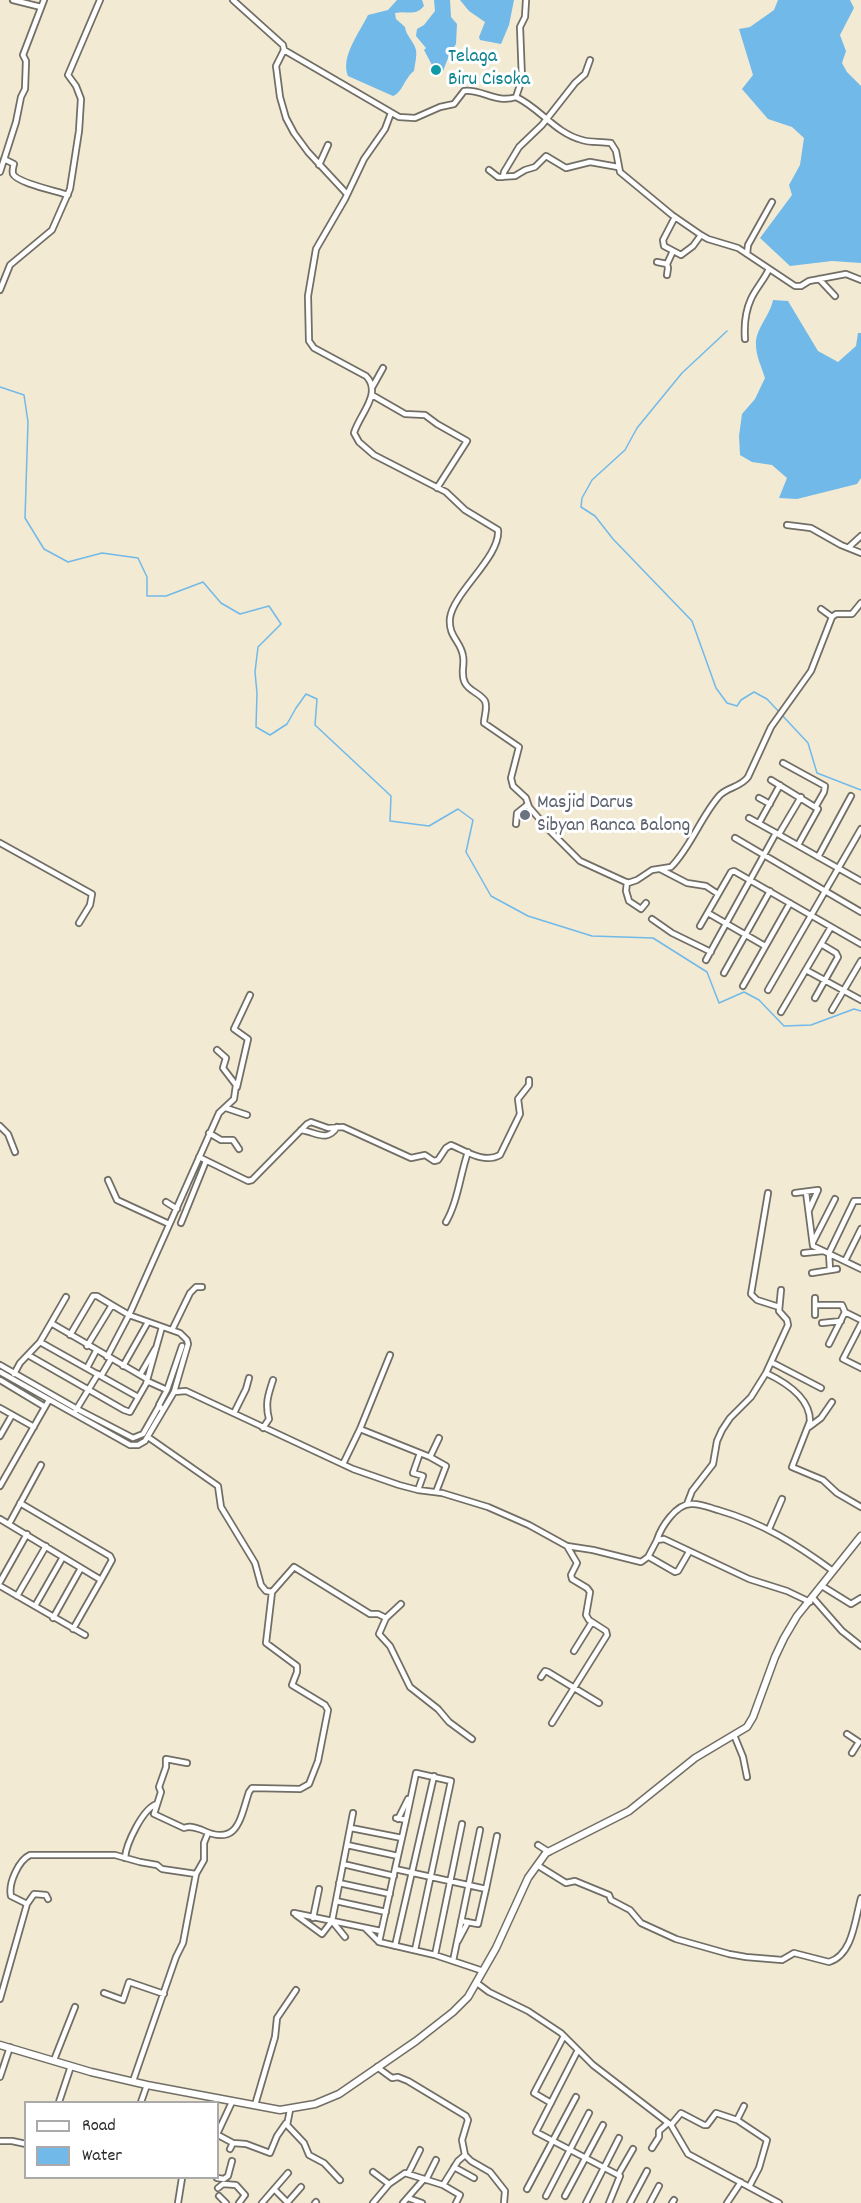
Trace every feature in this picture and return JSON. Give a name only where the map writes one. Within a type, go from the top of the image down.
[{"type":"street","points":[[13,0],[41,7]]},
{"type":"street","points":[[0,172],[25,89],[26,61],[23,54],[44,0]]},
{"type":"street","points":[[0,290],[10,265],[52,230],[68,195],[76,160],[81,99],[68,75],[99,0]]},
{"type":"street","points":[[233,0],[283,45],[284,50],[276,66],[280,97],[286,118],[294,133],[319,165],[347,194]]},
{"type":"street","points":[[516,97],[522,80],[520,27],[525,17],[526,0]]},
{"type":"street","points":[[284,50],[392,113],[406,118],[415,118],[440,107],[454,104],[461,93],[468,90],[502,100],[516,97],[525,101],[554,126],[582,140],[610,142],[616,151],[618,167],[625,178],[675,218],[700,235],[738,248],[795,286],[846,274],[861,279]]},
{"type":"street","points":[[503,177],[519,147],[547,119],[575,83],[585,74],[590,60]]},
{"type":"street","points":[[373,386],[366,376],[314,348],[309,341],[308,296],[315,249],[392,113]]},
{"type":"street","points":[[319,165],[328,145]]},
{"type":"street","points":[[489,170],[498,177],[515,176],[525,170],[533,169],[544,156],[566,168],[590,162],[618,167]]},
{"type":"street","points":[[4,159],[14,164],[12,171],[15,177],[68,195]]},
{"type":"street","points":[[747,254],[748,245],[772,202]]},
{"type":"street","points":[[675,218],[663,240],[664,246],[683,255],[697,242],[700,235]]},
{"type":"street","points":[[667,275],[667,264],[673,251]]},
{"type":"street","points":[[657,262],[667,264]]},
{"type":"street","points":[[745,339],[744,322],[751,299],[765,279],[769,268]]},
{"type":"street","points":[[819,279],[835,296]]},
{"type":"street","points":[[383,368],[354,433],[356,438],[374,455],[453,497],[474,516],[498,530],[498,537],[487,557],[451,613],[450,626],[453,638],[463,656],[463,680],[486,703],[484,723],[519,747],[511,782],[526,798],[528,805],[549,830],[580,861],[631,883],[652,870],[673,865],[721,794],[745,781],[771,727],[811,671],[832,617],[836,614],[852,614],[861,603]]},
{"type":"street","points":[[372,395],[405,414],[425,415],[467,441],[437,488]]},
{"type":"street","points":[[787,525],[811,528],[861,553]]},
{"type":"street","points":[[849,547],[861,536]]},
{"type":"street","points":[[821,609],[832,617]]},
{"type":"street","points":[[783,763],[825,786],[816,806],[818,810],[798,845]]},
{"type":"street","points":[[771,780],[816,806]]},
{"type":"street","points":[[759,823],[780,785]]},
{"type":"street","points":[[818,857],[851,796]]},
{"type":"street","points":[[706,960],[764,855],[801,797]]},
{"type":"street","points":[[759,798],[770,804]]},
{"type":"street","points":[[516,824],[517,813],[528,805]]},
{"type":"street","points":[[749,819],[860,879]]},
{"type":"street","points":[[768,990],[861,829]]},
{"type":"street","points":[[735,838],[861,912]]},
{"type":"street","points":[[0,843],[92,894],[90,905],[79,923]]},
{"type":"street","points":[[660,869],[687,883],[706,886],[718,894]]},
{"type":"street","points":[[700,926],[732,871],[861,944]]},
{"type":"street","points":[[627,882],[626,891],[629,902],[641,909],[646,903]]},
{"type":"street","points":[[724,973],[770,891]]},
{"type":"street","points":[[743,986],[790,903]]},
{"type":"street","points":[[708,913],[765,946]]},
{"type":"street","points":[[652,919],[672,933],[711,952]]},
{"type":"street","points":[[782,1012],[831,927]]},
{"type":"street","points":[[815,998],[838,956],[821,944]]},
{"type":"street","points":[[832,1010],[861,961]]},
{"type":"street","points":[[806,970],[861,1000]]},
{"type":"street","points":[[76,1412],[109,1358],[219,1113],[234,1099],[248,1040],[234,1029],[250,995]]},
{"type":"street","points":[[217,1050],[226,1058],[223,1068],[237,1089]]},
{"type":"street","points":[[200,1157],[252,1180],[311,1122],[328,1128],[343,1127],[411,1158],[425,1155],[435,1161],[451,1145],[487,1159],[500,1155],[520,1114],[518,1099],[529,1085],[529,1080]]},
{"type":"street","points":[[226,1108],[247,1115]]},
{"type":"street","points":[[0,1126],[8,1134],[15,1152]]},
{"type":"street","points":[[301,1130],[325,1137],[330,1136],[337,1127]]},
{"type":"street","points":[[209,1133],[221,1140],[233,1140],[239,1149]]},
{"type":"street","points":[[446,1222],[455,1194],[460,1187],[461,1172],[468,1152]]},
{"type":"street","points":[[181,1223],[206,1161]]},
{"type":"street","points":[[108,1180],[117,1200],[169,1224]]},
{"type":"street","points":[[795,1193],[818,1190],[809,1211]]},
{"type":"street","points":[[806,1192],[813,1246],[861,1269]]},
{"type":"street","points":[[768,1193],[751,1294],[757,1300],[779,1307]]},
{"type":"street","points":[[813,1243],[835,1199]]},
{"type":"street","points":[[830,1270],[826,1252],[854,1201],[861,1201]]},
{"type":"street","points":[[166,1202],[177,1209]]},
{"type":"street","points":[[810,1219],[822,1225]]},
{"type":"street","points":[[845,1261],[861,1229]]},
{"type":"street","points":[[804,1253],[826,1252]]},
{"type":"street","points":[[812,1273],[837,1269]]},
{"type":"street","points":[[172,1330],[189,1293],[196,1287],[202,1287]]},
{"type":"street","points":[[174,1392],[186,1391],[343,1464],[418,1490],[436,1492],[488,1507],[529,1525],[567,1546],[640,1562],[649,1557],[666,1522],[687,1504],[692,1491],[713,1464],[717,1441],[722,1430],[730,1418],[751,1397],[766,1373],[788,1325],[787,1320],[780,1314],[781,1290]]},
{"type":"street","points":[[0,1372],[76,1412],[133,1438],[143,1434],[174,1392],[188,1344],[184,1336],[129,1315],[97,1296],[93,1296],[70,1335]]},
{"type":"street","points":[[45,1407],[2,1381],[11,1376],[40,1342],[66,1297]]},
{"type":"street","points":[[815,1298],[815,1316]]},
{"type":"street","points":[[87,1346],[112,1305]]},
{"type":"street","points":[[815,1305],[842,1305],[845,1312],[861,1322],[843,1359],[861,1368]]},
{"type":"street","points":[[829,1344],[845,1312]]},
{"type":"street","points":[[822,1323],[841,1321]]},
{"type":"street","points":[[123,1366],[148,1322]]},
{"type":"street","points":[[51,1323],[87,1346],[167,1390]]},
{"type":"street","points":[[140,1375],[156,1347],[162,1327]]},
{"type":"street","points":[[40,1342],[138,1397]]},
{"type":"street","points":[[76,1412],[130,1445],[142,1443],[148,1437],[161,1408],[182,1346]]},
{"type":"street","points":[[28,1355],[130,1412],[147,1380],[156,1347]]},
{"type":"street","points":[[87,1368],[96,1351]]},
{"type":"street","points":[[343,1464],[390,1355]]},
{"type":"street","points":[[771,1362],[821,1388]]},
{"type":"street","points":[[0,1365],[11,1376]]},
{"type":"street","points":[[766,1373],[788,1384],[807,1406],[810,1421],[792,1467],[823,1480],[861,1507]]},
{"type":"street","points":[[234,1413],[249,1378]]},
{"type":"street","points":[[263,1428],[269,1419],[266,1399],[273,1380]]},
{"type":"street","points":[[0,1486],[45,1407],[47,1397]]},
{"type":"street","points":[[807,1429],[821,1418],[832,1401]]},
{"type":"street","points":[[0,1408],[34,1427]]},
{"type":"street","points":[[1,1432],[12,1415]]},
{"type":"street","points":[[360,1429],[430,1457],[446,1466],[436,1492]]},
{"type":"street","points":[[148,1437],[218,1486],[221,1507],[255,1563],[261,1585],[266,1591],[272,1592]]},
{"type":"street","points":[[430,1457],[439,1438]]},
{"type":"street","points":[[418,1490],[423,1476],[413,1473],[420,1453]]},
{"type":"street","points":[[9,1524],[41,1465]]},
{"type":"street","points":[[769,1529],[782,1499]]},
{"type":"street","points":[[20,1503],[110,1556],[109,1566],[73,1629]]},
{"type":"street","points":[[687,1504],[698,1504],[728,1513],[769,1529],[785,1537],[833,1571]]},
{"type":"street","points":[[0,1519],[101,1580]]},
{"type":"street","points":[[27,1534],[0,1584],[84,1635]]},
{"type":"street","points":[[0,2044],[71,2066],[147,2085],[232,2102],[290,2110],[326,2100],[352,2086],[416,2041],[468,1997],[528,1878],[549,1852],[629,1811],[695,1758],[751,1722],[779,1647],[797,1616],[861,1536]]},
{"type":"street","points":[[657,1540],[667,1540],[749,1579],[811,1600],[842,1631],[861,1646]]},
{"type":"street","points":[[17,1596],[46,1545]]},
{"type":"street","points":[[552,1722],[607,1637],[606,1631],[589,1620],[585,1612],[590,1590],[572,1579],[571,1575],[577,1563],[567,1546]]},
{"type":"street","points":[[649,1557],[675,1572],[678,1571],[689,1552]]},
{"type":"street","points":[[35,1606],[63,1557]]},
{"type":"street","points":[[187,1763],[166,1759],[166,1767],[159,1787],[161,1792],[154,1812],[156,1816],[184,1828],[188,1826],[208,1833],[234,1832],[240,1823],[252,1788],[290,1789],[309,1784],[318,1761],[328,1710],[325,1705],[292,1685],[297,1666],[266,1642],[272,1592],[294,1567],[370,1614],[386,1618]]},
{"type":"street","points":[[53,1618],[81,1568]]},
{"type":"street","points":[[822,1586],[851,1604],[861,1598]]},
{"type":"street","points":[[401,1604],[386,1618],[379,1634],[390,1646],[410,1688],[472,1739]]},
{"type":"street","points":[[574,1651],[592,1622]]},
{"type":"street","points":[[541,1677],[547,1671],[600,1702]]},
{"type":"street","points":[[847,1734],[860,1742],[852,1753]]},
{"type":"street","points":[[734,1735],[743,1757],[747,1777]]},
{"type":"street","points":[[379,1942],[416,1773],[434,1776],[450,1780],[451,1784],[415,1950]]},
{"type":"street","points":[[395,1946],[434,1776]]},
{"type":"street","points":[[406,1820],[397,1819],[411,1794]]},
{"type":"street","points":[[125,1858],[127,1845],[139,1823],[150,1807],[157,1804]]},
{"type":"street","points":[[353,1813],[332,1922],[322,1934],[294,1913],[313,1918],[332,1922],[365,1929],[381,1931]]},
{"type":"street","points":[[435,1955],[462,1824]]},
{"type":"street","points":[[351,1828],[402,1838]]},
{"type":"street","points":[[453,1961],[480,1830]]},
{"type":"street","points":[[133,2081],[176,1957],[183,1944],[196,1874],[204,1860],[204,1843],[208,1833]]},
{"type":"street","points":[[461,1921],[478,1924],[497,1836]]},
{"type":"street","points":[[346,1845],[398,1856]]},
{"type":"street","points":[[537,1845],[549,1852]]},
{"type":"street","points":[[27,1904],[11,1896],[9,1891],[26,1857],[52,1854],[115,1855],[157,1865],[162,1869],[196,1874]]},
{"type":"street","points":[[343,1864],[394,1876]]},
{"type":"street","points":[[537,1865],[566,1883],[575,1881],[609,1895],[611,1900],[630,1910],[641,1923],[676,1939],[746,1957],[782,1960],[794,1953],[829,1962],[839,1957],[850,1940],[861,1898]]},
{"type":"street","points":[[395,1869],[486,1889]]},
{"type":"street","points":[[339,1883],[390,1894]]},
{"type":"street","points":[[313,1918],[320,1889]]},
{"type":"street","points":[[0,1999],[27,1904],[34,1894],[46,1895],[48,1899]]},
{"type":"street","points":[[336,1901],[386,1912]]},
{"type":"street","points":[[332,1922],[345,1936]]},
{"type":"street","points":[[456,1946],[468,1922]]},
{"type":"street","points":[[365,1929],[379,1942],[435,1955],[483,1971]]},
{"type":"street","points":[[0,1964],[8,1966]]},
{"type":"street","points":[[104,1993],[123,2000],[130,1982],[164,1994]]},
{"type":"street","points":[[477,1983],[500,1999],[528,2011],[564,2036],[593,2065],[670,2124],[688,2154],[779,2203]]},
{"type":"street","points":[[255,2105],[275,2037],[279,2014],[296,1990]]},
{"type":"street","points":[[54,2060],[75,2007]]},
{"type":"street","points":[[551,2103],[534,2093],[564,2036]]},
{"type":"street","points":[[0,2077],[10,2047]]},
{"type":"street","points":[[578,2050],[536,2133],[621,2177],[609,2203]]},
{"type":"street","points":[[60,2101],[71,2066]]},
{"type":"street","points":[[377,2067],[392,2078],[398,2077],[408,2081],[466,2116],[468,2120],[463,2132],[462,2145],[465,2155],[492,2174],[505,2192],[504,2203]]},
{"type":"street","points":[[142,2101],[147,2085]]},
{"type":"street","points":[[527,2189],[576,2097]]},
{"type":"street","points":[[219,2133],[232,2102]]},
{"type":"street","points":[[737,2120],[744,2106]]},
{"type":"street","points":[[219,2136],[233,2143],[270,2153],[277,2136],[286,2123],[290,2110]]},
{"type":"street","points":[[546,2196],[589,2113]]},
{"type":"street","points":[[652,2148],[659,2137],[659,2131],[681,2113],[704,2125],[716,2113],[728,2115],[767,2140],[759,2168],[749,2187]]},
{"type":"street","points":[[286,2123],[304,2143],[309,2155],[324,2163],[340,2180]]},
{"type":"street","points":[[565,2196],[603,2125]]},
{"type":"street","points":[[586,2203],[619,2138]]},
{"type":"street","points":[[0,2141],[24,2144]]},
{"type":"street","points":[[230,2149],[233,2143]]},
{"type":"street","points":[[618,2175],[633,2149]]},
{"type":"street","points":[[408,2174],[420,2150]]},
{"type":"street","points":[[443,2185],[465,2155]]},
{"type":"street","points":[[403,2203],[425,2179],[436,2160]]},
{"type":"street","points":[[219,2178],[226,2178],[232,2161]]},
{"type":"street","points":[[454,2168],[474,2178]]},
{"type":"street","points":[[630,2203],[647,2171]]},
{"type":"street","points":[[373,2172],[389,2184]]},
{"type":"street","points":[[262,2203],[288,2173]]},
{"type":"street","points":[[373,2203],[389,2184],[400,2175],[408,2174],[443,2185],[460,2195],[456,2203]]},
{"type":"street","points":[[178,2203],[182,2179]]},
{"type":"street","points":[[727,2203],[741,2182]]},
{"type":"street","points":[[218,2188],[223,2184],[237,2185],[245,2195],[239,2203]]},
{"type":"street","points":[[650,2203],[659,2186]]},
{"type":"street","points":[[274,2189],[287,2203],[302,2187]]},
{"type":"street","points":[[219,2196],[226,2203]]},
{"type":"street","points":[[408,2198],[422,2203]]},
{"type":"water","name":"Telaga Biru Cisoka","points":[[397,0],[422,0],[424,6],[414,12],[395,13],[396,19],[405,27],[414,44],[416,55],[414,71],[393,96],[348,76],[346,69],[349,53],[368,15],[388,10]]},
{"type":"water","name":"Telaga Biru Cisoka","points":[[434,0],[450,0],[451,17],[457,24],[456,44],[443,71],[433,73],[432,65],[424,50],[426,48],[416,36],[417,29],[424,25],[435,11]]},
{"type":"water","points":[[460,0],[514,0],[509,25],[501,44],[480,40],[485,22],[469,11]]},
{"type":"water","points":[[778,0],[850,0],[854,8],[840,35],[846,51],[842,63],[847,72],[861,86],[861,263],[832,261],[790,266],[760,238],[792,195],[789,185],[800,165],[804,138],[792,127],[768,119],[742,89],[753,75],[739,29],[750,27],[774,10]]},
{"type":"water","points":[[773,300],[788,301],[818,351],[838,362],[856,346],[858,333],[861,333],[861,478],[857,484],[797,499],[779,498],[787,478],[772,465],[752,462],[740,455],[739,436],[742,414],[755,399],[765,378],[757,353],[756,339]]},
{"type":"waterway","points":[[727,331],[682,373],[637,428],[625,450],[592,480],[582,498],[581,507],[595,516],[613,539],[692,621],[716,688],[727,703],[737,706],[741,700],[754,692],[767,699],[808,743],[817,773],[861,790]]},
{"type":"waterway","points":[[0,387],[24,395],[28,422],[25,518],[44,549],[68,562],[102,553],[138,558],[147,577],[147,596],[166,596],[203,582],[221,603],[240,614],[269,606],[281,624],[258,647],[255,672],[256,727],[270,735],[287,724],[306,694],[317,699],[315,725],[391,796],[390,821],[429,826],[458,809],[473,820],[466,852],[491,896],[528,916],[592,936],[653,938],[707,972],[719,1003],[744,992],[759,1000],[784,1026],[811,1025],[854,1009],[861,1011]]},
{"type":"place","name":"Telaga Biru Cisoka","points":[[436,70]]},
{"type":"place","name":"Masjid Darus Sibyan Ranca Balong","points":[[525,815]]}]
